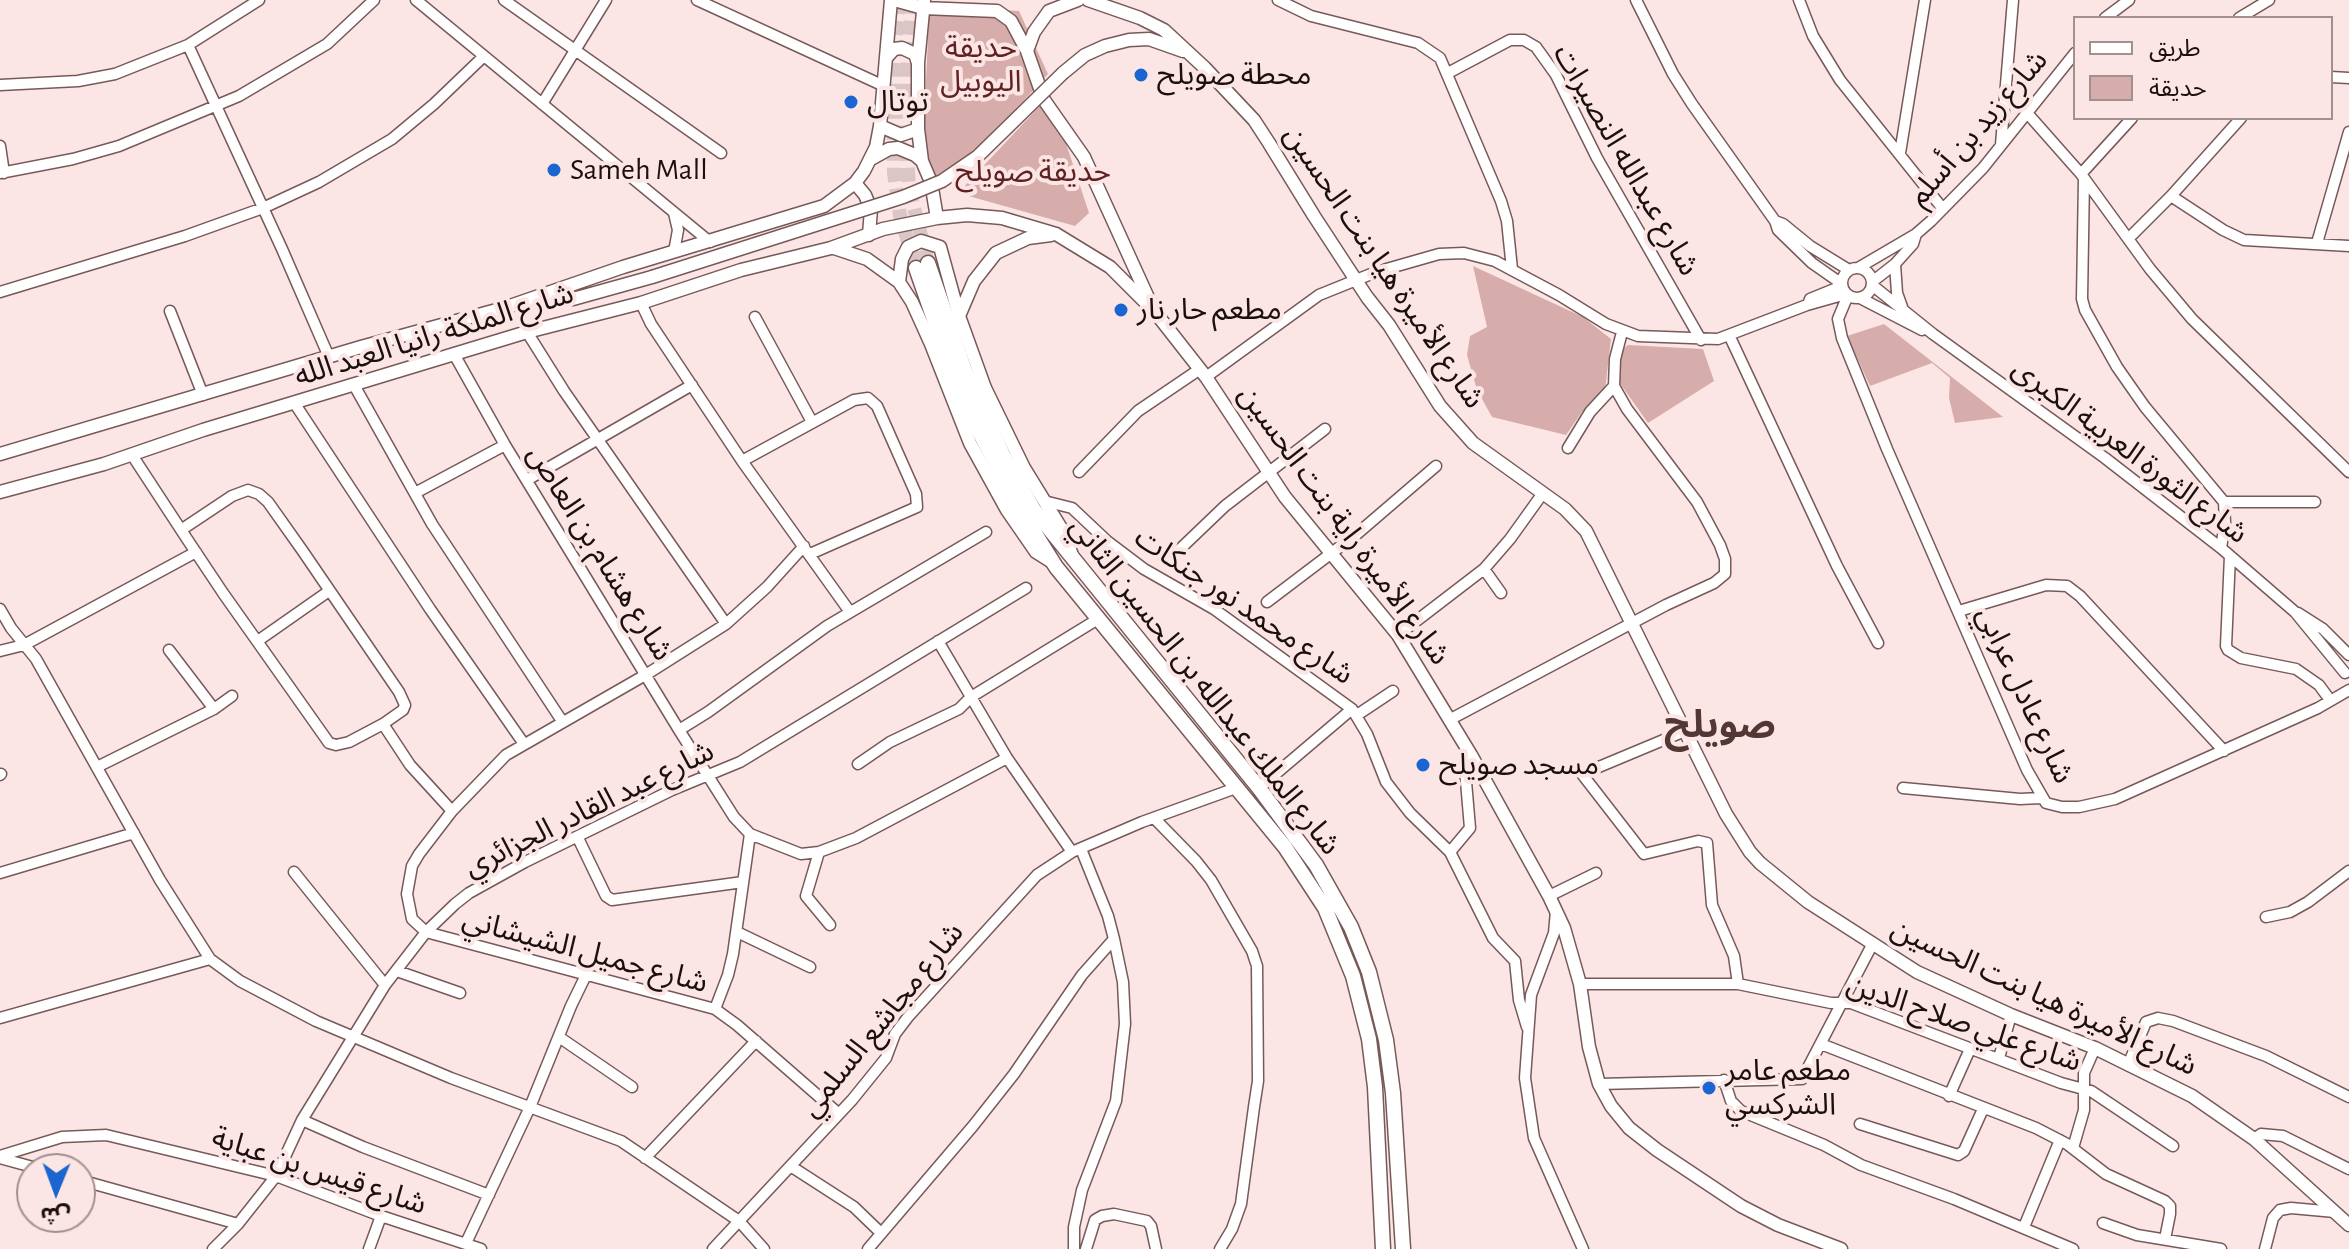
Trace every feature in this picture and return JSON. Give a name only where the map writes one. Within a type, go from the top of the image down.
[{"type":"highway","name":"شارع الملك عبدالله بن الحسين الثاني","points":[[1383,1249],[1375,1087],[1369,1039],[1353,976],[1336,931],[1319,897],[1285,847],[1098,619],[1055,564],[1016,503],[953,374],[922,266],[1003,455],[1034,510],[1259,788],[1329,887],[1351,927],[1369,972],[1390,1065],[1403,1249]]},
{"type":"main road","points":[[869,235],[871,209],[855,183],[871,159],[880,126],[893,0],[997,11],[1011,21],[1027,51],[1044,100],[1084,157],[1155,312]]},
{"type":"main road","points":[[1027,51],[1034,32],[1049,11],[1078,0]]},
{"type":"main road","name":"شارع الأميرة هيا بنت الحسين","points":[[1088,0],[1154,24],[1190,53],[1254,120],[1440,406],[1490,457],[1565,509],[1586,531],[1726,814],[1750,852],[1808,902],[1927,977],[2095,1048],[2192,1096],[2254,1139],[2349,1225]]},
{"type":"main road","points":[[923,4],[918,63],[918,129],[922,161],[931,182],[937,218]]},
{"type":"main road","points":[[544,296],[573,299],[652,277],[933,185],[977,157],[1063,73],[1095,50],[1129,40],[1149,39],[1190,53]]},
{"type":"main road","points":[[885,61],[894,49],[902,48],[915,54],[918,63]]},
{"type":"main road","points":[[880,126],[901,135],[918,129]]},
{"type":"main road","points":[[871,159],[889,149],[898,148],[922,161]]},
{"type":"main road","name":"شارع الملكة رانيا العبد الله","points":[[0,454],[544,296],[623,267],[824,206],[855,183]]},
{"type":"main road","name":"شارع الأميرة راية بنت الحسين","points":[[883,229],[967,215],[1002,218],[1056,234],[1110,267],[1155,312],[1203,373],[1267,473],[1398,635],[1471,755],[1556,909],[1580,984],[1589,1047],[1599,1084],[1611,1106],[1629,1128],[1675,1164],[1759,1215],[1841,1249]]},
{"type":"main road","name":"شارع الملكة رانيا العبد الله","points":[[0,492],[132,455],[203,430],[527,332],[641,303],[741,270],[831,248],[883,229]]},
{"type":"main road","points":[[959,316],[974,281],[996,253],[1028,238],[1056,234]]},
{"type":"main road","points":[[899,282],[902,259],[908,247],[921,241],[940,247],[959,316],[995,410],[1064,533],[1074,561]]},
{"type":"main road","points":[[831,248],[867,259],[899,282],[931,344],[970,443],[1007,510],[1036,552],[1055,564]]},
{"type":"street","points":[[0,85],[78,81],[115,74],[188,45],[259,0]]},
{"type":"street","points":[[0,146],[2,173],[119,146],[215,107],[267,81],[327,44],[374,0]]},
{"type":"street","points":[[416,0],[710,242]]},
{"type":"street","points":[[504,0],[721,153]]},
{"type":"street","points":[[542,104],[606,0]]},
{"type":"street","points":[[697,0],[884,86]]},
{"type":"street","points":[[1278,0],[1311,16],[1418,43],[1440,58],[1501,201],[1510,241],[1512,269]]},
{"type":"street","name":"شارع الثورة العربية الكبرى","points":[[1636,0],[1673,74],[1775,221],[1778,230],[1849,293],[1933,334]]},
{"type":"street","points":[[1799,0],[1826,59],[1943,209]]},
{"type":"street","points":[[1900,153],[1925,0]]},
{"type":"street","points":[[2000,147],[2013,0]]},
{"type":"street","points":[[2109,14],[2121,0]]},
{"type":"street","points":[[2109,14],[2129,0]]},
{"type":"street","points":[[2242,16],[2269,0]]},
{"type":"street","name":"شارع عبدالله النصيرات","points":[[1448,73],[1510,40],[1524,40],[1536,47],[1556,75],[1597,158],[1701,340]]},
{"type":"street","points":[[188,45],[329,357]]},
{"type":"street","name":"شارع زيد بن أسلم","points":[[1853,269],[1916,234],[1943,209],[2028,114],[2073,56]]},
{"type":"street","points":[[0,292],[142,251],[263,208],[346,167],[392,139],[483,57]]},
{"type":"street","points":[[2028,114],[2082,176],[2198,326],[2349,472]]},
{"type":"street","points":[[2130,120],[2082,176],[2082,299],[2117,367],[2145,407],[2224,502],[2221,548]]},
{"type":"street","points":[[2128,239],[2239,120]]},
{"type":"street","points":[[2317,243],[2349,132]]},
{"type":"street","points":[[2171,196],[2237,238],[2258,242],[2349,246]]},
{"type":"street","points":[[674,213],[678,230],[674,252]]},
{"type":"street","name":"شارع الثورة العربية الكبرى","points":[[1775,221],[1810,246],[1853,269]]},
{"type":"street","name":"شارع زيد بن أسلم","points":[[1872,284],[1913,244],[1916,234]]},
{"type":"street","points":[[1079,472],[1138,411],[1203,373],[1319,295],[1355,279],[1426,257],[1452,252],[1480,256],[1512,269],[1622,332],[1638,336],[1701,340],[1730,337],[1807,305],[1810,299],[1869,292],[1872,284],[1867,272],[1853,269],[1843,276],[1849,293]]},
{"type":"street","points":[[1895,264],[1897,293],[1905,312]]},
{"type":"street","name":"شارع الثورة العربية الكبرى","points":[[1872,284],[1933,334],[2105,458],[2221,548],[2295,612],[2347,678]]},
{"type":"street","name":"شارع عادل عرابي","points":[[1849,293],[1840,324],[1842,338],[1887,449],[2041,798],[2046,803],[2062,807],[2103,804],[2224,751],[2331,699],[2347,678]]},
{"type":"street","points":[[641,303],[651,324],[742,461],[850,612]]},
{"type":"street","points":[[170,311],[203,395]]},
{"type":"street","points":[[755,317],[812,422]]},
{"type":"street","points":[[527,332],[726,624]]},
{"type":"street","points":[[1449,720],[1722,578],[1726,568],[1720,545],[1697,502],[1614,386],[1615,359],[1622,332]]},
{"type":"street","points":[[1730,337],[1837,566],[1878,643]]},
{"type":"street","name":"شارع هشام بن العاص","points":[[454,354],[505,445],[679,730],[734,817],[750,834]]},
{"type":"street","points":[[354,385],[415,493],[489,613],[562,721]]},
{"type":"street","points":[[527,480],[692,385]]},
{"type":"street","points":[[1568,448],[1590,412],[1614,386]]},
{"type":"street","points":[[426,932],[416,924],[408,910],[408,880],[419,854],[489,770],[524,744],[647,674],[726,624],[807,550],[914,510],[919,504],[877,406],[868,398],[854,400],[742,461]]},
{"type":"street","points":[[295,404],[430,609],[524,744]]},
{"type":"street","points":[[1178,551],[1225,506],[1325,429]]},
{"type":"street","points":[[415,493],[505,445]]},
{"type":"street","points":[[132,455],[181,530],[196,552],[259,640],[304,710],[329,743],[344,745],[403,710],[405,705],[363,639],[268,502],[253,490],[248,490],[232,496],[181,530]]},
{"type":"street","points":[[1267,602],[1436,466]]},
{"type":"street","points":[[1398,635],[1484,569],[1543,493]]},
{"type":"street","name":"شارع محمد نور جنكات","points":[[1044,501],[1075,510],[1107,541],[1144,569],[1214,609],[1355,712],[1386,782],[1410,813],[1450,852],[1493,938],[1515,961],[1519,1000],[1527,1027]]},
{"type":"street","points":[[2224,502],[2315,502]]},
{"type":"street","points":[[679,730],[850,612],[986,532]]},
{"type":"street","points":[[0,651],[24,645],[196,552]]},
{"type":"street","points":[[2230,556],[2228,650],[2241,658],[2296,669],[2319,685],[2331,699]]},
{"type":"street","points":[[1484,569],[1501,593]]},
{"type":"street","points":[[1959,611],[2046,585],[2067,586],[2080,596],[2224,751]]},
{"type":"street","name":"شارع عبد القادر الجزائري","points":[[213,1249],[238,1224],[276,1176],[302,1120],[385,985],[426,932],[469,893],[525,862],[772,743],[1026,588]]},
{"type":"street","points":[[259,640],[329,591]]},
{"type":"street","points":[[0,609],[36,659],[189,929],[210,959],[265,995],[316,1021],[451,1078],[609,1136],[739,1221],[764,1249]]},
{"type":"street","name":"شارع الثورة العربية الكبرى","points":[[2295,612],[2313,620],[2349,655]]},
{"type":"street","points":[[858,764],[890,742],[959,709],[971,697],[1098,619]]},
{"type":"street","points":[[938,641],[1007,758],[1077,851],[1108,916],[1114,939],[1124,1007],[1121,1073],[1116,1101],[1082,1190],[1074,1227],[1074,1249]]},
{"type":"street","points":[[169,650],[214,709]]},
{"type":"street","points":[[1259,788],[1355,712],[1393,691]]},
{"type":"street","points":[[97,767],[214,709],[232,696]]},
{"type":"street","points":[[383,724],[410,765],[452,811]]},
{"type":"street","points":[[1685,731],[1582,774],[1644,854],[1698,841],[1707,843],[1712,905],[1734,956],[1738,984]]},
{"type":"street","points":[[1450,852],[1470,828],[1465,770],[1471,755]]},
{"type":"street","points":[[715,1009],[728,975],[737,932],[750,834],[801,854],[819,852],[856,838],[1007,758]]},
{"type":"street","name":"شارع مجاشع السلمي","points":[[713,1249],[876,1073],[886,1058],[895,1034],[908,1017],[1028,884],[1051,864],[1077,851],[1236,788]]},
{"type":"street","points":[[1903,788],[2020,799],[2041,798]]},
{"type":"street","points":[[1154,818],[1211,880],[1252,951],[1258,973],[1258,1081],[1241,1204],[1232,1229],[1220,1249]]},
{"type":"street","points":[[0,873],[134,833]]},
{"type":"street","points":[[578,838],[606,896],[612,900],[743,882]]},
{"type":"street","points":[[819,852],[806,896],[830,925]]},
{"type":"street","points":[[2266,917],[2290,912],[2349,871]]},
{"type":"street","points":[[294,872],[385,985]]},
{"type":"street","points":[[1549,896],[1596,873]]},
{"type":"street","points":[[1556,909],[1554,933],[1533,985],[1525,1078],[1531,1128],[1544,1165],[1583,1249]]},
{"type":"street","name":"شارع جميل الشيشاني","points":[[426,932],[715,1009],[839,1114]]},
{"type":"street","points":[[737,932],[810,967]]},
{"type":"street","points":[[868,1249],[973,1126],[1014,1074],[1082,975],[1114,939]]},
{"type":"street","points":[[1599,1084],[1799,1080],[1805,1075],[1872,945]]},
{"type":"street","points":[[1545,956],[1570,948]]},
{"type":"street","points":[[0,1018],[210,959]]},
{"type":"street","points":[[397,971],[460,993]]},
{"type":"street","points":[[466,1243],[530,1107],[586,975]]},
{"type":"street","name":"شارع علي صلاح الدين","points":[[1580,984],[1738,984],[1851,1003],[2061,1083],[2085,1089],[2173,1146]]},
{"type":"street","points":[[1999,1058],[2011,1015]]},
{"type":"street","points":[[2128,1065],[2146,1022],[2158,1018],[2266,1056],[2349,1097]]},
{"type":"street","points":[[559,1037],[632,1087]]},
{"type":"street","points":[[645,1158],[756,1041]]},
{"type":"street","points":[[1821,1044],[2060,1140],[2106,1174],[2165,1201],[2170,1206],[2165,1239]]},
{"type":"street","points":[[2073,1148],[2082,1118],[2084,1073],[2095,1048]]},
{"type":"street","points":[[1949,1096],[1970,1049]]},
{"type":"street","points":[[1724,1080],[1731,1101],[1741,1111],[1824,1145],[1875,1171],[2024,1227],[2073,1249]]},
{"type":"street","points":[[1860,1124],[1958,1155],[1964,1151],[1983,1109]]},
{"type":"street","points":[[302,1120],[489,1195]]},
{"type":"street","points":[[2254,1139],[2261,1134],[2283,1136],[2349,1169]]},
{"type":"street","name":"شارع قيس بن عباية","points":[[0,1157],[62,1137],[106,1135],[276,1176],[381,1216],[481,1249]]},
{"type":"street","points":[[2024,1227],[2060,1140]]},
{"type":"street","points":[[792,1167],[854,1207],[881,1233]]},
{"type":"street","points":[[96,1184],[238,1224]]},
{"type":"street","points":[[2265,1249],[2273,1218],[2280,1210],[2335,1212]]},
{"type":"street","points":[[1086,1249],[1095,1220],[1114,1214],[1147,1221],[1156,1249]]},
{"type":"street","points":[[369,1249],[381,1216]]},
{"type":"street","points":[[2103,1223],[2137,1235],[2221,1249]]},
{"type":"green space","name":"حديقة اليوبيل","points":[[935,6],[1019,11],[1048,74],[992,136],[957,164],[935,176],[923,145],[929,16]]},
{"type":"green space","name":"حديقة صويلح","points":[[1050,95],[1089,213],[1075,226],[958,193]]},
{"type":"green space","points":[[1473,266],[1583,317],[1611,339],[1605,390],[1582,412],[1566,435],[1492,417],[1477,390],[1467,355],[1470,336],[1487,327]]},
{"type":"green space","points":[[1884,324],[2003,417],[1955,423],[1949,398],[1950,378],[1932,363],[1870,386],[1847,336]]},
{"type":"green space","points":[[1628,345],[1703,349],[1714,381],[1648,423],[1619,382],[1622,350]]},
{"type":"tunnel","points":[[899,0],[893,71],[894,173],[900,215],[916,268]]},
{"type":"tunnel","points":[[913,0],[907,73],[907,155],[909,188],[928,263]]},
{"type":"place","name":"محطة صويلح","points":[[1141,75]]},
{"type":"place","name":"توتال","points":[[851,102]]},
{"type":"place","name":"Sameh Mall","points":[[554,170]]},
{"type":"place","name":"مطعم حار نار","points":[[1121,310]]},
{"type":"place","name":"مسجد صويلح","points":[[1423,765]]},
{"type":"place","name":"مطعم عامر الشركسي","points":[[1709,1088]]},
{"type":"district","name":"صويلح","points":[[1720,726]]}]
